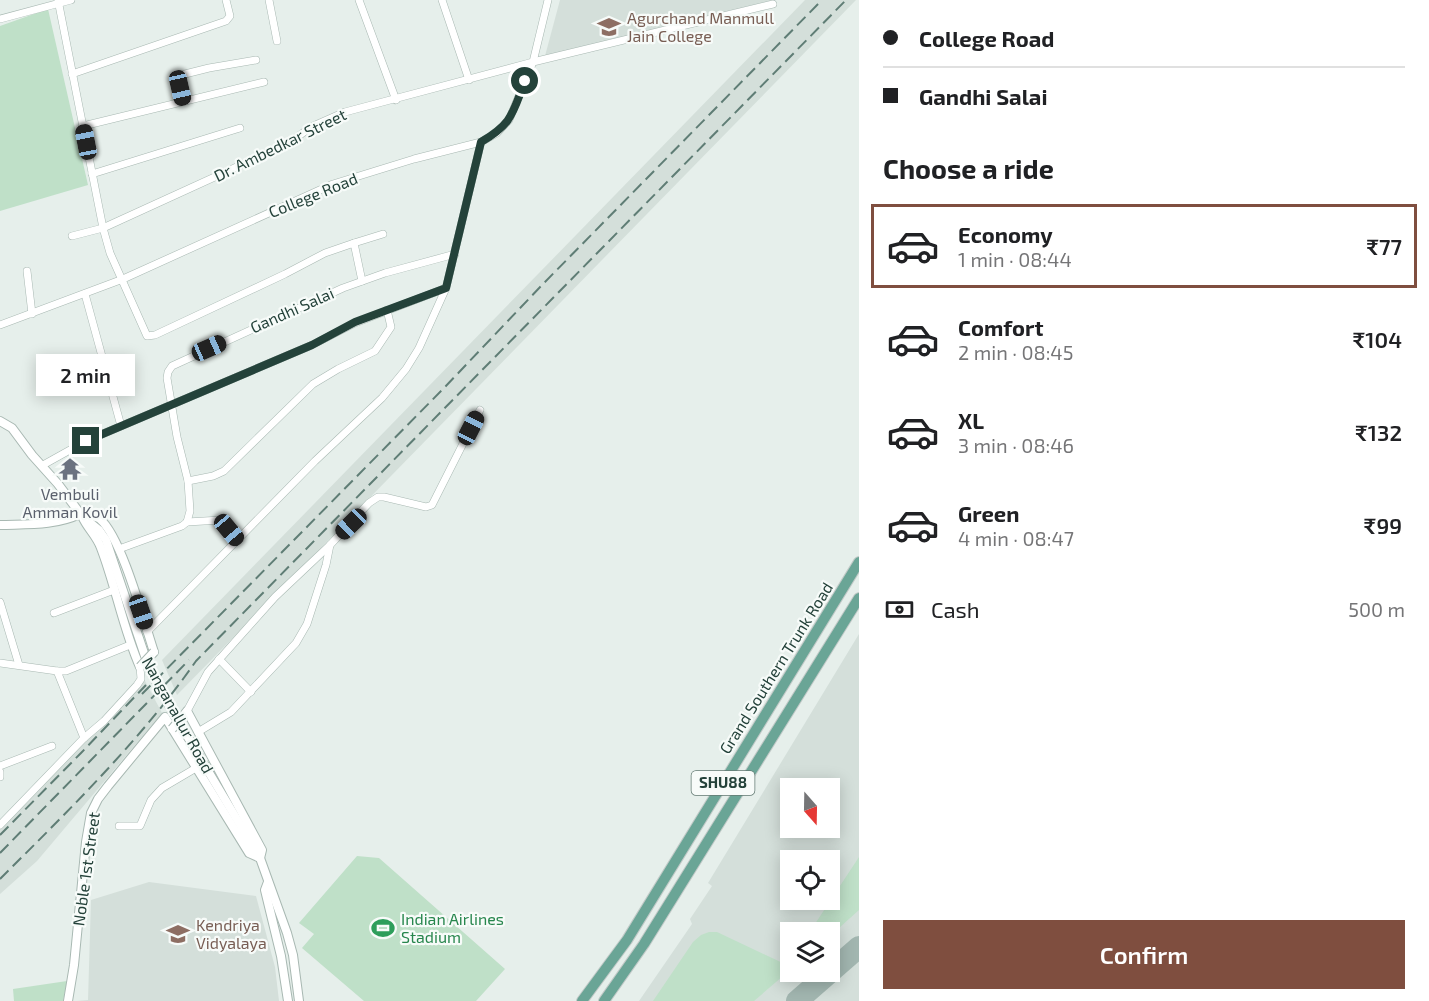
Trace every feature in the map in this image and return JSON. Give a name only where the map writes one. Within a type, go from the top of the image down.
[{"type":"main road","name":"Grand Southern Trunk Road","points":[[582,1001],[627,940],[859,562]]},
{"type":"main road","name":"Grand Southern Trunk Road","points":[[604,1001],[644,944],[859,598]]},
{"type":"street","points":[[0,19],[71,0]]},
{"type":"street","points":[[72,74],[226,21],[230,16],[226,0]]},
{"type":"street","points":[[269,0],[278,40]]},
{"type":"street","points":[[359,0],[396,100]]},
{"type":"street","points":[[442,0],[469,80]]},
{"type":"street","name":"College Road","points":[[0,326],[123,279],[333,184],[414,159],[481,142],[504,127],[509,120],[533,62],[549,0]]},
{"type":"street","points":[[58,2],[103,228],[110,253],[146,334],[151,337],[325,253],[383,234]]},
{"type":"street","name":"Dr. Ambedkar Street","points":[[72,236],[103,228],[289,143],[311,127],[345,112],[533,62],[773,4]]},
{"type":"street","points":[[183,100],[177,76],[256,60]]},
{"type":"street","points":[[83,126],[264,82]]},
{"type":"street","points":[[92,174],[240,128]]},
{"type":"street","points":[[147,632],[315,461],[382,398],[400,376],[419,348],[446,288],[481,142]]},
{"type":"street","points":[[354,243],[362,281]]},
{"type":"street","name":"Gandhi Salai","points":[[187,522],[190,511],[188,481],[167,378],[172,366],[343,288],[455,254]]},
{"type":"street","points":[[27,271],[32,314]]},
{"type":"street","points":[[43,465],[66,451],[292,354],[355,322],[446,288]]},
{"type":"street","points":[[84,294],[121,426]]},
{"type":"street","points":[[188,481],[213,476],[224,471],[313,384],[375,351],[391,327],[387,309]]},
{"type":"street","points":[[185,714],[198,732],[262,850],[260,858],[249,853],[172,729],[185,714],[208,672],[219,659],[275,597],[330,545],[369,502],[378,497],[426,507],[432,505],[480,410]]},
{"type":"street","points":[[0,421],[12,428],[32,455],[43,465],[81,515],[101,547],[130,645],[141,668],[141,679],[105,721],[84,738],[0,825]]},
{"type":"street","points":[[0,525],[54,523],[81,515],[95,516],[100,519],[111,532],[119,549],[154,652],[141,668]]},
{"type":"street","name":"Nanganallur Road","points":[[81,515],[99,530],[106,540],[149,668],[260,858],[287,933],[299,1001]]},
{"type":"street","points":[[119,549],[187,522],[221,520],[237,539]]},
{"type":"street","points":[[198,732],[231,712],[296,643],[303,633],[317,596],[330,545]]},
{"type":"street","points":[[54,613],[114,590]]},
{"type":"street","points":[[0,602],[19,665]]},
{"type":"street","points":[[0,663],[57,671],[74,668],[130,645]]},
{"type":"street","points":[[219,659],[251,692]]},
{"type":"street","points":[[57,671],[84,738]]},
{"type":"street","name":"Noble 1st Street","points":[[68,1001],[91,813],[108,786],[165,717],[172,729]]},
{"type":"street","points":[[0,766],[52,746]]},
{"type":"street","points":[[119,826],[140,826],[151,800],[162,788],[196,768]]},
{"type":"street","points":[[0,772],[0,777]]},
{"type":"street","name":"Nanganallur Road","points":[[268,882],[265,890],[281,956],[288,1001]]},
{"type":"shaded area","name":"Agurchand Manmull Jain College","points":[[560,0],[773,0],[545,56]]},
{"type":"shaded area","points":[[805,0],[856,0],[177,695],[162,660]]},
{"type":"shaded area","points":[[859,634],[859,1001],[639,1001],[692,924],[690,919],[712,886],[708,883]]},
{"type":"shaded area","points":[[144,679],[162,713],[37,861],[0,894],[0,829]]},
{"type":"shaded area","name":"Kendriya Vidyalaya","points":[[149,882],[256,896],[275,967],[279,1001],[77,1001],[88,1000],[91,900]]},
{"type":"green space","points":[[48,9],[88,185],[0,211],[0,26]]},
{"type":"green space","name":"Indian Airlines Stadium","points":[[357,856],[379,858],[505,969],[476,1001],[364,1001],[302,948],[314,934],[299,923]]},
{"type":"green space","points":[[859,857],[859,910],[840,927],[840,922],[816,922],[824,910],[840,910],[840,886]]},
{"type":"green space","points":[[717,932],[780,962],[780,979],[754,1001],[653,1001],[693,942],[701,935]]},
{"type":"green space","points":[[67,981],[63,1001],[14,1001],[13,989]]},
{"type":"taxiway","points":[[797,1001],[859,947]]},
{"type":"railway","points":[[142,694],[822,0]]},
{"type":"railway","points":[[0,879],[128,747],[196,661],[846,0]]},
{"type":"railway","points":[[0,853],[189,660]]},
{"type":"railway","points":[[0,835],[146,685]]},
{"type":"place","name":"Agurchand Manmull Jain College","points":[[609,27]]},
{"type":"place","name":"Vembuli Amman Kovil","points":[[70,469]]},
{"type":"place","name":"Indian Airlines Stadium","points":[[383,928]]},
{"type":"place","name":"Kendriya Vidyalaya","points":[[178,934]]},
{"type":"route","points":[[86,441],[249,373],[312,345],[355,322],[446,288],[481,142],[504,127],[525,81]]}]
